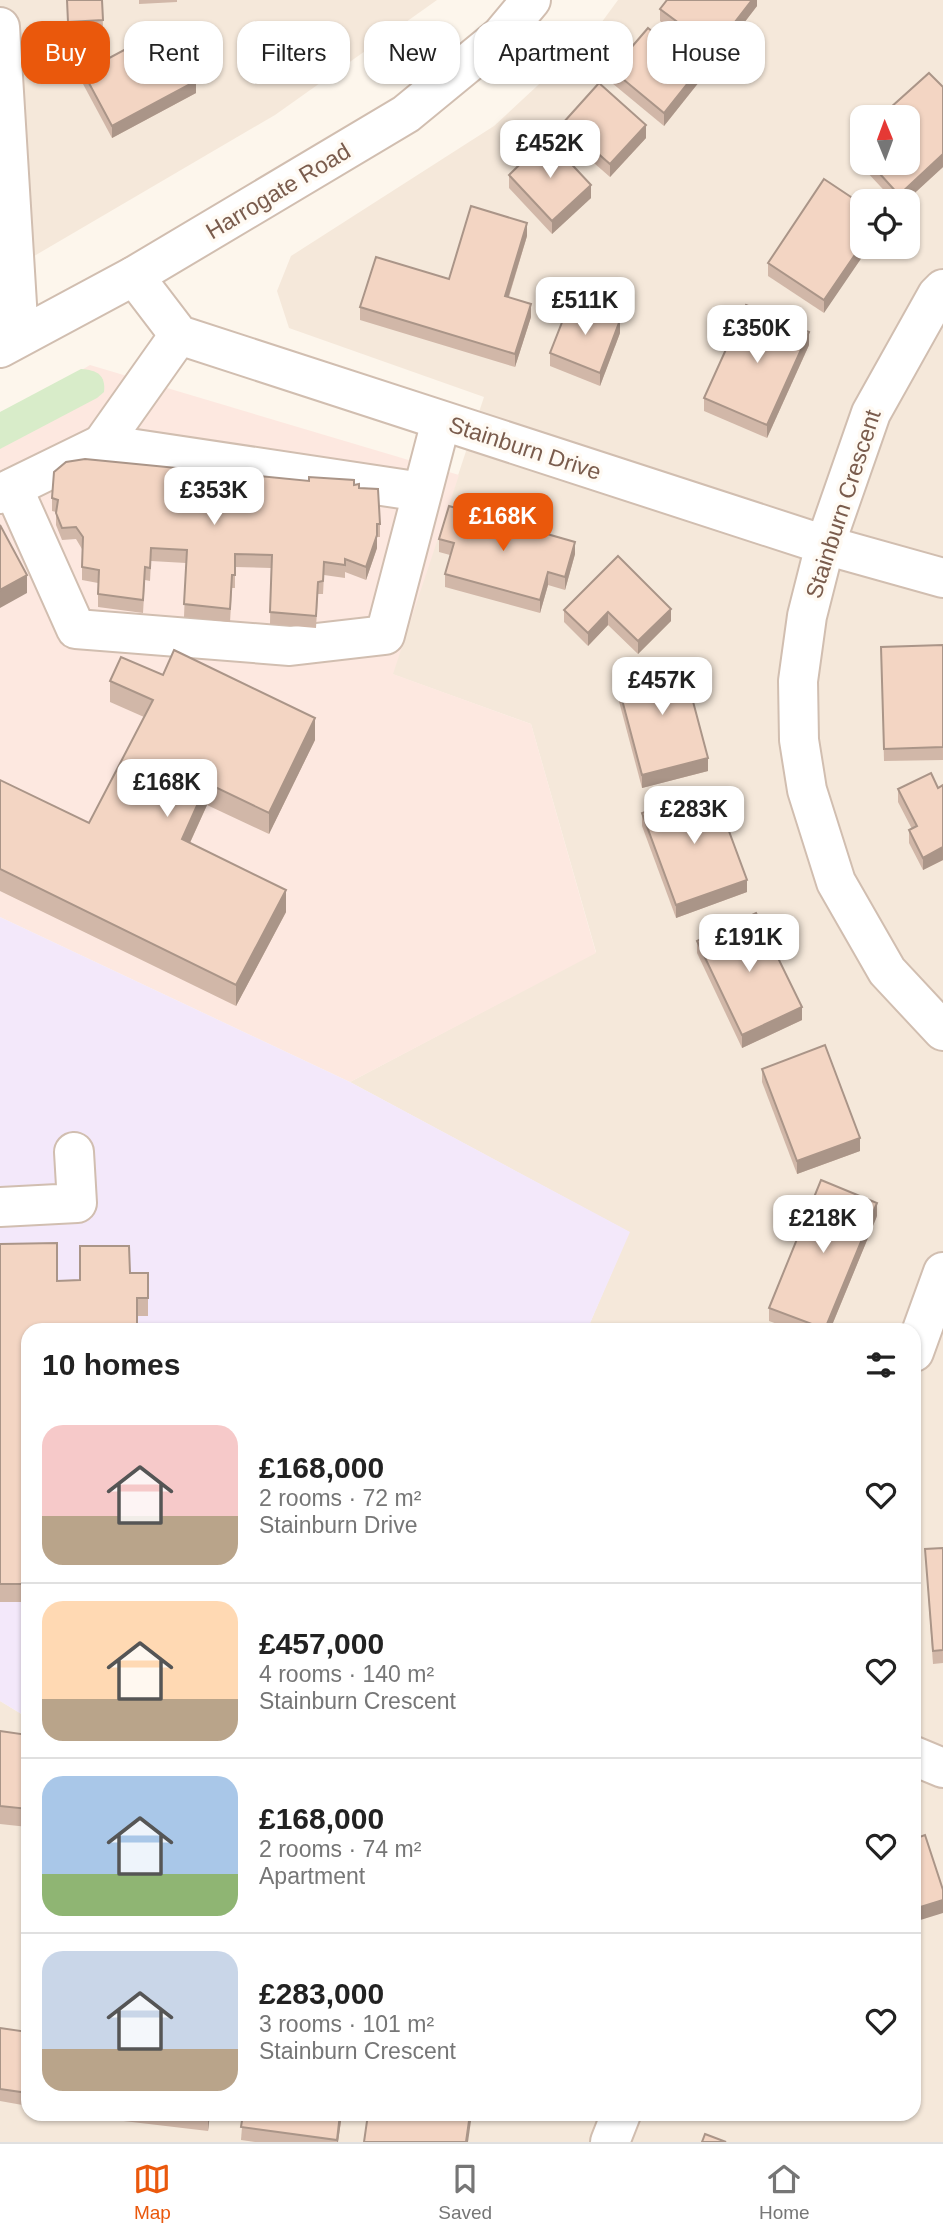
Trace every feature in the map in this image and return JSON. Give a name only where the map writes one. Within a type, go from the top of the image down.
[{"type":"street","name":"Harrogate Road","points":[[10,342],[134,276],[407,114],[501,36],[531,0]]},
{"type":"street","points":[[0,27],[10,342]]},
{"type":"street","points":[[134,276],[179,335],[102,444],[7,491],[76,629],[290,646],[385,635],[441,421]]},
{"type":"street","name":"Stainburn Crescent","points":[[943,289],[937,295],[871,412],[825,545],[807,616],[798,681],[799,740],[807,790],[836,882],[887,971],[943,1031]]},
{"type":"street","name":"Stainburn Drive","points":[[179,335],[825,545],[943,578]]},
{"type":"street","points":[[102,444],[422,492]]},
{"type":"street","points":[[0,1207],[77,1203],[74,1152]]},
{"type":"street","points":[[921,1333],[943,1272]]},
{"type":"street","points":[[921,1759],[943,1768]]},
{"type":"street","points":[[610,2142],[618,2121]]},
{"type":"shaded area","points":[[0,0],[437,0],[407,21],[364,21],[364,52],[350,62],[350,21],[237,21],[237,84],[319,84],[275,115],[0,276]]},
{"type":"shaded area","points":[[618,0],[943,0],[943,2142],[0,2142],[0,1701],[21,1714],[21,2121],[921,2121],[921,1323],[590,1323],[629,1232],[350,1082],[596,952],[531,724],[392,674],[484,397],[289,328],[277,291],[291,256],[494,126],[539,84],[633,84],[633,21],[603,21]]},
{"type":"shaded area","points":[[90,365],[459,475],[393,674],[531,724],[596,953],[350,1082],[0,917],[0,419]]},
{"type":"shaded area","points":[[0,917],[350,1082],[630,1232],[590,1323],[21,1323],[21,1714],[0,1701]]},
{"type":"green space","points":[[81,369],[99,374],[104,381],[104,392],[0,449],[0,412]]},
{"type":"building","points":[[67,0],[102,0],[103,20],[68,21]]},
{"type":"building","points":[[667,0],[752,0],[736,21],[676,21],[660,9]]},
{"type":"building","points":[[647,29],[647,84],[687,84],[664,113],[629,84],[633,84],[633,46]]},
{"type":"building","points":[[124,50],[124,84],[190,84],[112,126],[89,84],[110,84],[110,58]]},
{"type":"building","points":[[929,73],[943,87],[943,154],[905,189],[894,189],[881,175],[920,175],[920,105],[893,105]]},
{"type":"building","points":[[600,84],[646,125],[610,164],[563,123]]},
{"type":"building","points":[[547,138],[591,185],[552,221],[509,175]]},
{"type":"building","points":[[824,179],[850,196],[852,259],[824,300],[768,263]]},
{"type":"building","points":[[471,206],[527,223],[505,296],[531,304],[515,354],[360,307],[376,257],[449,279]]},
{"type":"building","points":[[570,302],[620,320],[600,373],[550,353]]},
{"type":"building","points":[[746,305],[809,332],[767,425],[704,398]]},
{"type":"building","points":[[85,459],[309,481],[309,477],[354,480],[354,485],[359,484],[359,488],[378,489],[380,524],[377,524],[377,535],[366,567],[345,559],[345,565],[324,562],[323,581],[318,582],[316,616],[270,612],[272,555],[235,554],[230,609],[184,604],[187,550],[151,548],[150,568],[145,567],[143,600],[98,594],[99,570],[82,567],[83,537],[76,527],[62,528],[56,513],[58,500],[52,498],[54,472],[66,462]]},
{"type":"building","points":[[449,506],[575,542],[565,577],[548,572],[540,600],[445,574],[454,543],[439,539]]},
{"type":"building","points":[[0,525],[27,575],[0,590]]},
{"type":"building","points":[[618,556],[671,609],[638,641],[608,612],[588,633],[564,610]]},
{"type":"building","points":[[943,645],[943,747],[884,749],[881,647]]},
{"type":"building","points":[[174,650],[315,718],[269,813],[207,783],[182,839],[286,890],[236,985],[0,869],[0,780],[89,823],[153,700],[110,681],[121,657],[163,675]]},
{"type":"building","points":[[682,660],[708,758],[642,775],[616,677]]},
{"type":"building","points":[[931,773],[938,788],[943,785],[943,847],[923,858],[909,830],[917,826],[898,789]]},
{"type":"building","points":[[713,788],[747,880],[676,905],[642,813]]},
{"type":"building","points":[[756,913],[802,1007],[742,1035],[697,941]]},
{"type":"building","points":[[825,1045],[860,1138],[797,1161],[762,1069]]},
{"type":"building","points":[[821,1180],[877,1203],[827,1323],[809,1323],[769,1308]]},
{"type":"building","points":[[57,1243],[57,1281],[80,1280],[80,1246],[129,1246],[130,1273],[148,1273],[148,1298],[137,1298],[137,1323],[21,1323],[21,1584],[0,1584],[0,1244]]},
{"type":"building","points":[[943,1548],[943,1650],[933,1651],[925,1549]]},
{"type":"building","points":[[0,1731],[21,1734],[21,1808],[0,1806]]},
{"type":"building","points":[[925,1835],[943,1890],[943,1900],[921,1907],[921,1836]]},
{"type":"building","points":[[0,2028],[21,2031],[21,2092],[0,2089]]},
{"type":"building","points":[[242,2121],[339,2121],[337,2140],[241,2127]]},
{"type":"building","points":[[367,2121],[469,2121],[466,2142],[364,2142]]},
{"type":"building","points":[[705,2134],[726,2142],[702,2142]]}]
